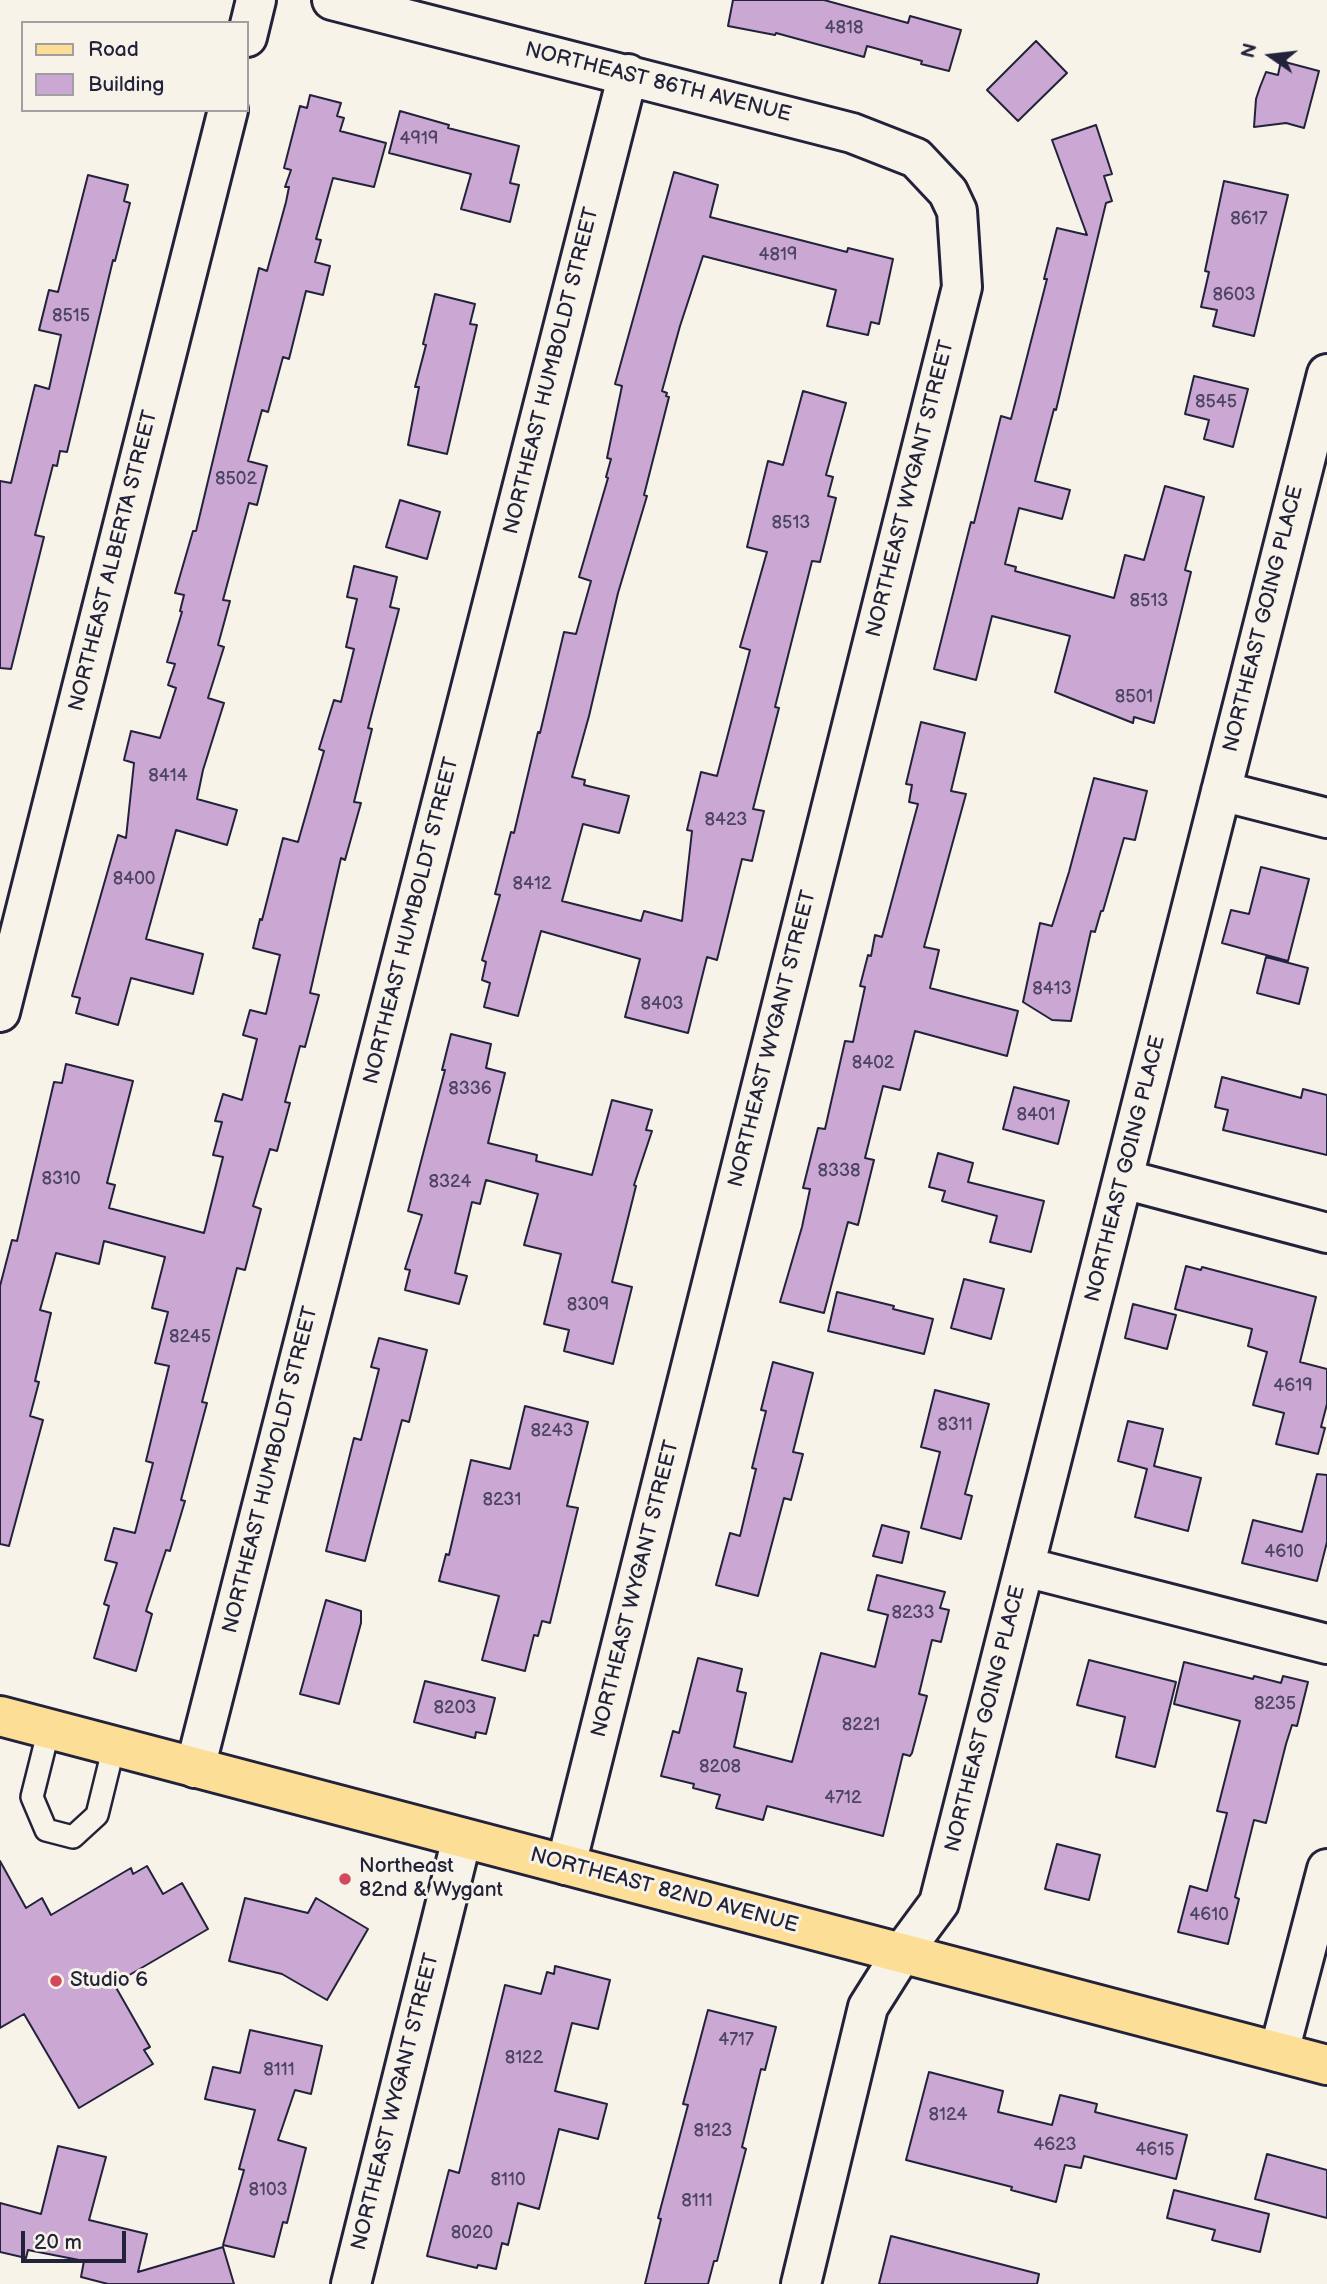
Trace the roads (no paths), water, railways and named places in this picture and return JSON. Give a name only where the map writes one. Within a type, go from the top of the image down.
[{"type":"main road","name":"NORTHEAST 82ND AVENUE","points":[[0,1716],[1327,2065]]},
{"type":"street","points":[[248,33],[256,0]]},
{"type":"street","name":"NORTHEAST 86TH AVENUE","points":[[332,0],[852,133],[916,158],[948,192],[957,211]]},
{"type":"street","name":"NORTHEAST HUMBOLDT STREET","points":[[195,1768],[628,74]]},
{"type":"street","name":"NORTHEAST ALBERTA STREET","points":[[0,1012],[227,112]]},
{"type":"street","name":"NORTHEAST WYGANT STREET","points":[[566,1865],[961,287],[957,211]]},
{"type":"street","name":"NORTHEAST GOING PLACE","points":[[801,2284],[868,2007],[902,1953],[939,1903],[1325,392]]},
{"type":"street","points":[[1221,791],[1327,818]]},
{"type":"street","points":[[1123,1179],[1327,1233]]},
{"type":"street","points":[[1025,1567],[1327,1644]]},
{"type":"street","name":"NORTHEAST WYGANT STREET","points":[[351,2284],[463,1838]]},
{"type":"street","points":[[1279,2052],[1327,1869]]},
{"type":"lane","points":[[49,1729],[32,1797],[46,1830],[72,1837],[97,1815],[114,1746]]},
{"type":"place","name":"Northeast 82nd & Wygant","points":[[345,1879]]},
{"type":"place","name":"Studio 6","points":[[56,1981]]}]
